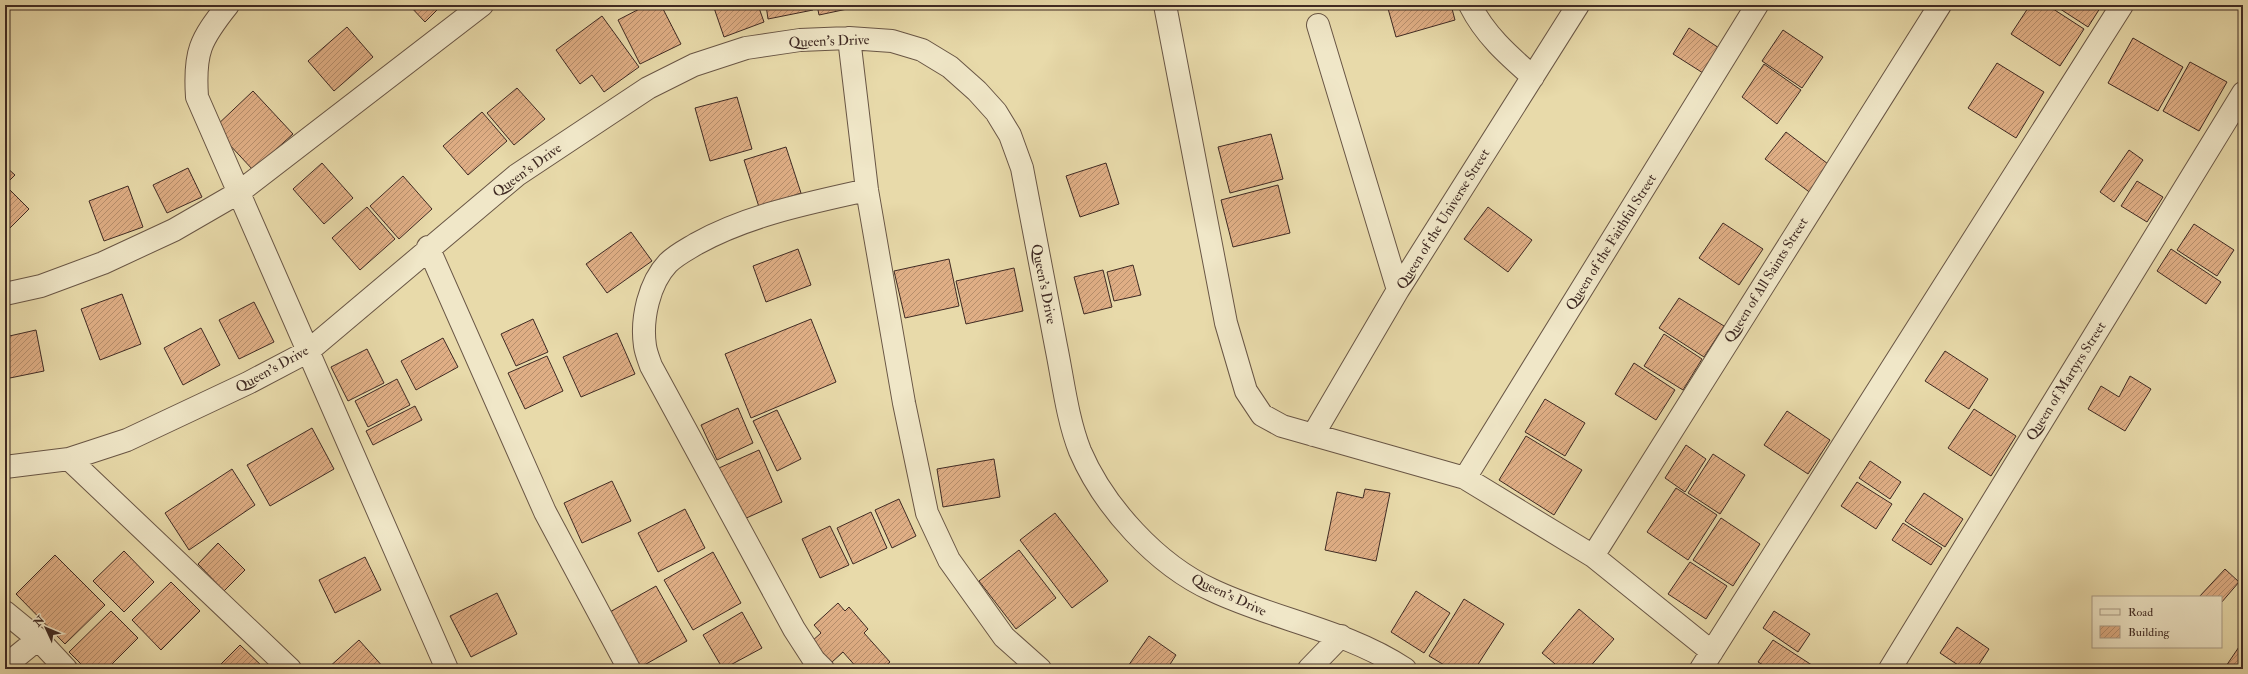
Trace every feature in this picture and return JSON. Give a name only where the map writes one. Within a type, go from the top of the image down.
[{"type":"street","points":[[228,5],[216,20],[198,48],[195,78],[197,97],[307,352],[447,669]]},
{"type":"street","points":[[5,294],[41,286],[103,263],[174,230],[238,193],[482,5]]},
{"type":"street","points":[[1165,5],[1226,323],[1246,391],[1262,415],[1282,426],[1465,478],[1593,556],[1707,661],[2122,5]]},
{"type":"street","points":[[1470,5],[1478,22],[1492,40],[1533,77]]},
{"type":"street","name":"Queen of the Universe Street","points":[[1313,435],[1398,290],[1578,5]]},
{"type":"street","name":"Queen of the Faithful Street","points":[[1465,478],[1757,5]]},
{"type":"street","name":"Queen of All Saints Street","points":[[1593,556],[1940,5]]},
{"type":"street","points":[[1318,24],[1398,290]]},
{"type":"street","points":[[848,38],[867,190],[904,403],[927,513],[949,560],[990,618],[1004,637],[1040,669]]},
{"type":"street","name":"Queen's Drive","points":[[5,468],[69,459],[127,440],[241,387],[307,352],[428,247],[517,175],[648,88],[694,65],[746,48],[800,40],[848,38],[892,40],[922,50],[945,63],[977,91],[996,112],[1010,135],[1022,168],[1068,408],[1080,451],[1100,488],[1134,532],[1169,565],[1210,590],[1262,612],[1341,636],[1383,655],[1405,669]]},
{"type":"street","name":"Queen of Martyrs Street","points":[[1890,669],[2243,93]]},
{"type":"street","points":[[823,669],[814,660],[794,629],[651,366],[645,346],[645,324],[648,298],[668,263],[678,254],[714,234],[787,208],[867,190]]},
{"type":"street","points":[[428,247],[545,512],[629,669]]},
{"type":"street","points":[[69,459],[290,669]]},
{"type":"street","points":[[5,612],[38,639],[66,669]]},
{"type":"street","points":[[1309,669],[1341,636]]},
{"type":"street","points":[[5,666],[38,639]]},
{"type":"building","points":[[409,5],[442,5],[425,22]]},
{"type":"building","points":[[647,5],[661,5],[681,44],[640,64],[618,20]]},
{"type":"building","points":[[713,5],[758,5],[764,22],[724,37]]},
{"type":"building","points":[[766,5],[812,5],[813,10],[768,19]]},
{"type":"building","points":[[817,5],[866,5],[819,15]]},
{"type":"building","points":[[1387,5],[1451,5],[1455,20],[1396,37]]},
{"type":"building","points":[[2030,5],[2047,5],[2084,29],[2060,66],[2011,34]]},
{"type":"building","points":[[2054,5],[2102,5],[2088,27]]},
{"type":"building","points":[[602,16],[639,67],[604,92],[592,75],[580,84],[556,50]]},
{"type":"building","points":[[347,27],[373,57],[334,91],[308,61]]},
{"type":"building","points":[[1689,28],[1719,48],[1703,73],[1673,54]]},
{"type":"building","points":[[1783,30],[1823,57],[1802,88],[1762,61]]},
{"type":"building","points":[[2133,38],[2183,67],[2158,111],[2108,83]]},
{"type":"building","points":[[2190,62],[2227,82],[2199,131],[2163,111]]},
{"type":"building","points":[[1997,63],[2044,92],[2016,138],[1968,108]]},
{"type":"building","points":[[1764,64],[1801,90],[1777,124],[1742,97]]},
{"type":"building","points":[[517,88],[545,119],[514,145],[487,113]]},
{"type":"building","points":[[253,91],[293,134],[253,170],[214,128]]},
{"type":"building","points":[[737,97],[752,149],[710,161],[695,108]]},
{"type":"building","points":[[482,112],[507,141],[468,175],[443,146]]},
{"type":"building","points":[[1786,132],[1832,167],[1812,194],[1765,159]]},
{"type":"building","points":[[1271,134],[1283,179],[1230,193],[1218,147]]},
{"type":"building","points":[[786,147],[801,193],[759,207],[744,160]]},
{"type":"building","points":[[2129,150],[2143,160],[2114,202],[2100,192]]},
{"type":"building","points":[[322,163],[353,198],[324,224],[293,189]]},
{"type":"building","points":[[1106,163],[1119,204],[1080,217],[1066,176]]},
{"type":"building","points":[[5,166],[15,175],[5,185]]},
{"type":"building","points":[[188,168],[202,197],[167,213],[153,185]]},
{"type":"building","points":[[403,176],[432,209],[399,239],[370,206]]},
{"type":"building","points":[[2137,181],[2163,197],[2147,222],[2121,206]]},
{"type":"building","points":[[1278,185],[1290,233],[1233,247],[1221,200]]},
{"type":"building","points":[[6,186],[29,209],[5,233],[5,187]]},
{"type":"building","points":[[128,186],[143,227],[104,241],[89,201]]},
{"type":"building","points":[[367,207],[395,239],[360,270],[332,238]]},
{"type":"building","points":[[1488,207],[1532,240],[1508,272],[1464,239]]},
{"type":"building","points":[[1723,223],[1763,249],[1739,285],[1699,258]]},
{"type":"building","points":[[2194,224],[2234,250],[2217,276],[2177,250]]},
{"type":"building","points":[[631,232],[652,261],[607,293],[586,264]]},
{"type":"building","points":[[798,249],[811,285],[766,302],[753,266]]},
{"type":"building","points":[[2171,249],[2221,282],[2206,304],[2157,271]]},
{"type":"building","points":[[949,259],[959,306],[905,318],[894,271]]},
{"type":"building","points":[[1133,265],[1141,295],[1114,301],[1107,272]]},
{"type":"building","points":[[1014,268],[1023,311],[966,324],[956,281]]},
{"type":"building","points":[[1103,270],[1112,307],[1084,314],[1074,277]]},
{"type":"building","points":[[122,294],[141,344],[100,360],[81,309]]},
{"type":"building","points":[[1679,298],[1724,326],[1704,357],[1659,328]]},
{"type":"building","points":[[254,302],[274,342],[239,359],[219,320]]},
{"type":"building","points":[[533,319],[548,352],[516,366],[501,334]]},
{"type":"building","points":[[811,319],[836,382],[751,418],[725,354]]},
{"type":"building","points":[[201,328],[220,365],[183,385],[164,348]]},
{"type":"building","points":[[36,330],[44,371],[5,379],[5,337]]},
{"type":"building","points":[[617,333],[635,374],[581,397],[563,357]]},
{"type":"building","points":[[1664,334],[1702,359],[1683,390],[1644,366]]},
{"type":"building","points":[[443,338],[458,367],[416,390],[401,361]]},
{"type":"building","points":[[367,349],[384,383],[348,401],[331,367]]},
{"type":"building","points":[[1945,351],[1988,379],[1969,409],[1925,381]]},
{"type":"building","points":[[547,356],[563,391],[525,409],[508,373]]},
{"type":"building","points":[[1634,363],[1675,390],[1656,420],[1615,394]]},
{"type":"building","points":[[2130,376],[2151,389],[2125,431],[2088,409],[2101,386],[2119,397]]},
{"type":"building","points":[[397,379],[410,405],[368,427],[355,401]]},
{"type":"building","points":[[1545,399],[1585,423],[1565,456],[1525,432]]},
{"type":"building","points":[[415,406],[422,420],[373,445],[366,431]]},
{"type":"building","points":[[738,408],[753,443],[717,460],[701,425]]},
{"type":"building","points":[[1974,409],[2016,436],[1991,476],[1948,448]]},
{"type":"building","points":[[777,410],[801,459],[777,471],[753,421]]},
{"type":"building","points":[[1787,411],[1830,440],[1808,474],[1764,445]]},
{"type":"building","points":[[312,428],[334,469],[270,506],[247,465]]},
{"type":"building","points":[[1526,436],[1582,470],[1554,515],[1499,480]]},
{"type":"building","points":[[1686,445],[1706,459],[1685,492],[1665,478]]},
{"type":"building","points":[[759,450],[782,502],[742,520],[719,468]]},
{"type":"building","points":[[1713,454],[1745,475],[1720,514],[1688,493]]},
{"type":"building","points":[[994,459],[1000,497],[943,507],[937,469]]},
{"type":"building","points":[[1870,461],[1901,482],[1890,499],[1859,478]]},
{"type":"building","points":[[232,469],[255,505],[189,550],[165,513]]},
{"type":"building","points":[[612,481],[631,521],[582,543],[564,503]]},
{"type":"building","points":[[1857,482],[1892,504],[1876,529],[1841,506]]},
{"type":"building","points":[[1676,488],[1717,515],[1688,560],[1647,532]]},
{"type":"building","points":[[1365,489],[1390,493],[1376,561],[1325,550],[1337,492],[1363,498]]},
{"type":"building","points":[[1924,493],[1963,519],[1945,547],[1905,521]]},
{"type":"building","points":[[899,499],[916,536],[892,548],[875,510]]},
{"type":"building","points":[[685,509],[705,548],[658,572],[638,533]]},
{"type":"building","points":[[871,512],[887,548],[853,564],[837,528]]},
{"type":"building","points":[[1055,513],[1108,581],[1072,608],[1020,540]]},
{"type":"building","points":[[1721,518],[1760,544],[1733,586],[1693,560]]},
{"type":"building","points":[[1903,523],[1942,548],[1931,565],[1892,540]]},
{"type":"building","points":[[830,526],[849,565],[820,578],[802,539]]},
{"type":"building","points":[[218,543],[245,570],[224,591],[198,564]]},
{"type":"building","points":[[1019,550],[1056,598],[1016,629],[979,581]]},
{"type":"building","points":[[124,551],[154,582],[124,612],[93,581]]},
{"type":"building","points":[[713,552],[741,603],[693,630],[664,580]]},
{"type":"building","points":[[55,555],[105,605],[65,644],[16,594]]},
{"type":"building","points":[[365,557],[381,590],[335,613],[319,580]]},
{"type":"building","points":[[1690,562],[1727,586],[1706,619],[1668,594]]},
{"type":"building","points":[[2225,569],[2239,582],[2222,602],[2222,596],[2200,596]]},
{"type":"building","points":[[171,582],[200,611],[161,650],[132,620]]},
{"type":"building","points":[[656,586],[687,641],[639,668],[608,613]]},
{"type":"building","points":[[1416,591],[1450,613],[1424,653],[1391,632]]},
{"type":"building","points":[[497,593],[517,634],[471,657],[450,616]]},
{"type":"building","points":[[1464,599],[1504,624],[1475,669],[1451,669],[1429,656]]},
{"type":"building","points":[[838,603],[845,611],[849,607],[868,629],[864,633],[890,662],[882,669],[858,669],[843,652],[831,663],[811,642],[821,633],[814,625]]},
{"type":"building","points":[[1579,609],[1614,639],[1588,669],[1561,669],[1542,653]]},
{"type":"building","points":[[111,611],[138,638],[107,669],[86,669],[69,652]]},
{"type":"building","points":[[1774,611],[1810,634],[1798,652],[1763,628]]},
{"type":"building","points":[[742,612],[762,648],[723,669],[703,635]]},
{"type":"building","points":[[1957,627],[1989,649],[1976,669],[1964,669],[1940,653]]},
{"type":"building","points":[[1149,636],[1176,655],[1167,669],[1126,669]]},
{"type":"building","points":[[359,640],[384,668],[327,669]]},
{"type":"building","points":[[1773,640],[1818,669],[1770,669],[1758,662]]},
{"type":"building","points":[[2243,641],[2243,669],[2224,669]]},
{"type":"building","points":[[240,645],[265,669],[216,669]]}]
